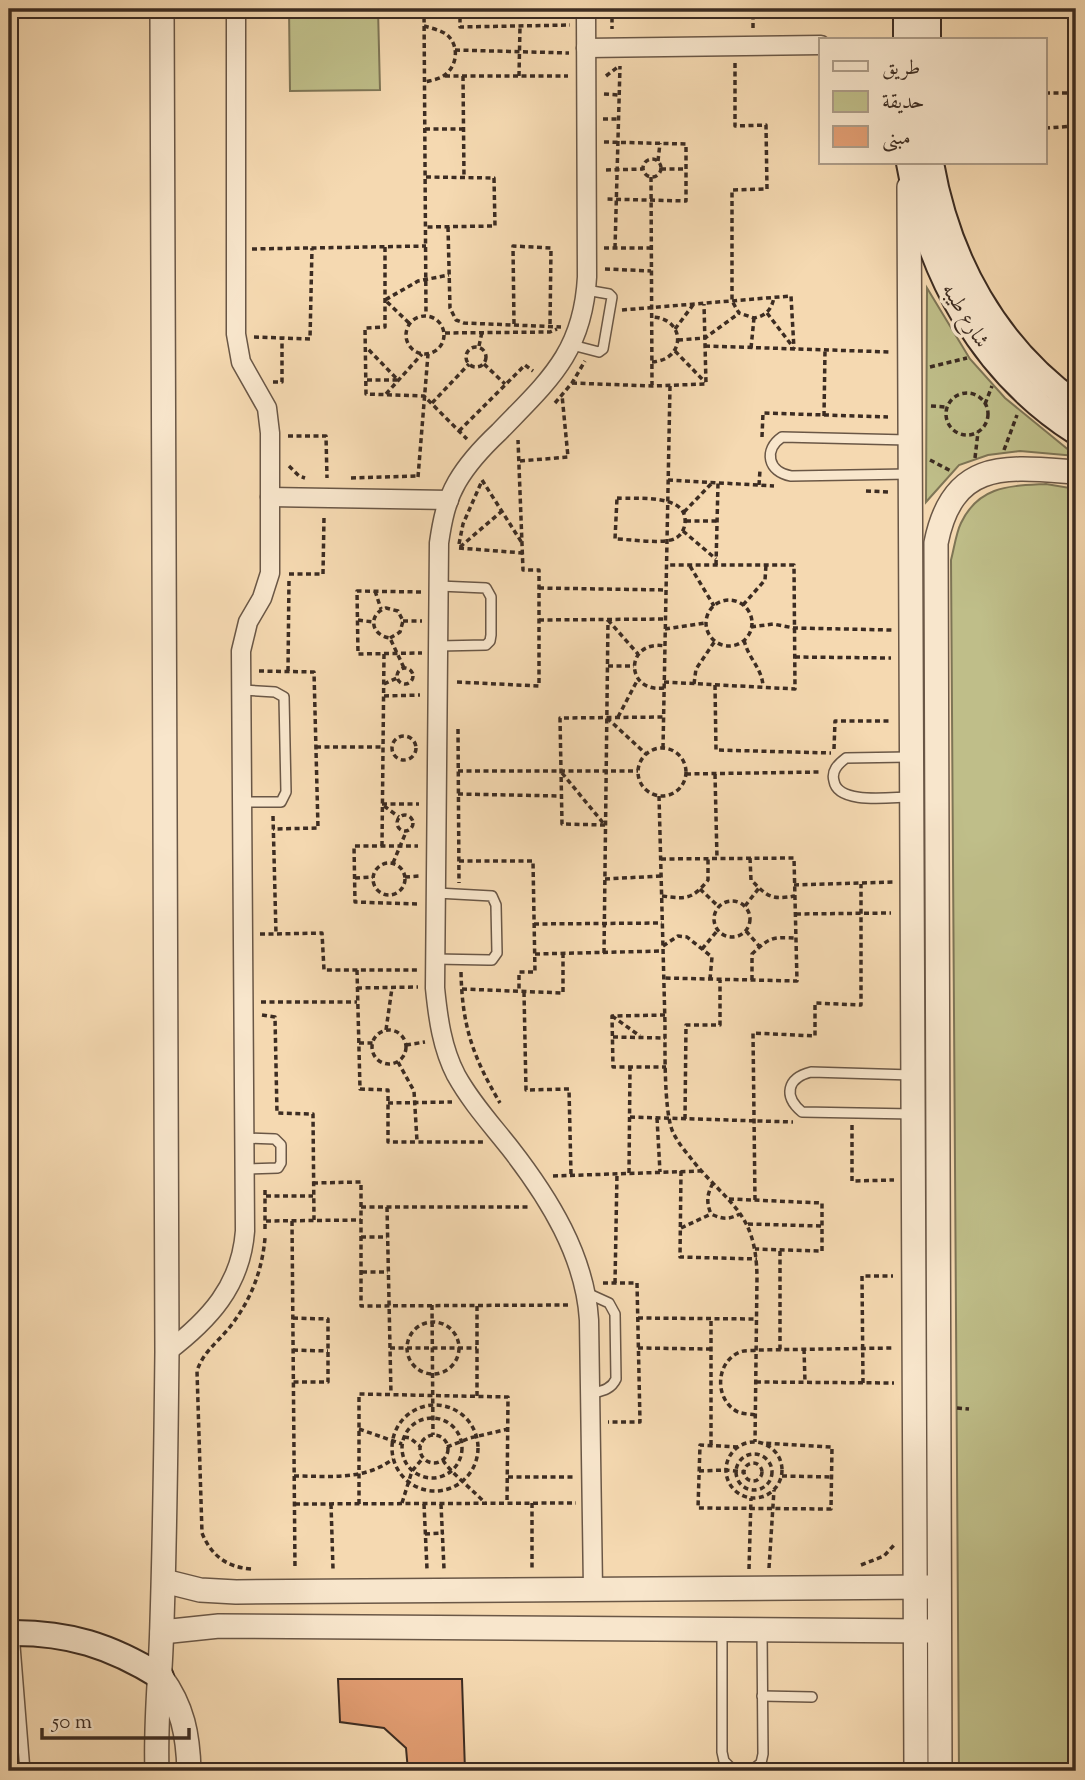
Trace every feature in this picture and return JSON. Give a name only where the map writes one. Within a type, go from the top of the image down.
[{"type":"main road","points":[[906,9],[906,38]]},
{"type":"main road","points":[[928,9],[928,38]]},
{"type":"main road","name":"شارع طيبه","points":[[909,164],[923,225],[942,275],[961,313],[978,340],[1016,384],[1037,404],[1076,432]]},
{"type":"main road","name":"شارع طيبه","points":[[931,164],[947,230],[980,302],[1016,350],[1037,372],[1076,404]]},
{"type":"main road","points":[[11,1633],[78,1639],[118,1654],[161,1677]]},
{"type":"street","points":[[157,1771],[155,1723],[161,1677],[167,1352],[162,9]]},
{"type":"street","points":[[167,1352],[198,1326],[224,1295],[234,1280],[244,1247],[242,802],[251,691],[243,636],[262,598],[270,573],[270,497],[267,408],[242,362],[238,348],[244,249],[236,9]]},
{"type":"street","points":[[586,17],[586,50],[594,79],[593,291],[582,318],[569,336],[553,375],[467,467],[449,500],[442,521],[435,589],[442,649],[437,892],[427,961],[444,1046],[455,1074],[522,1163],[550,1205],[573,1250],[598,1392],[593,1589]]},
{"type":"street","points":[[586,50],[819,45]]},
{"type":"street","points":[[909,164],[916,1771]]},
{"type":"street","points":[[940,1771],[935,560],[940,525],[947,508],[957,493],[983,475],[1018,467],[1076,472]]},
{"type":"street","points":[[270,497],[449,500]]},
{"type":"street","points":[[164,1581],[200,1590],[236,1592],[939,1587]]},
{"type":"street","points":[[162,1632],[219,1626],[940,1632]]},
{"type":"street","points":[[161,1677],[175,1699],[185,1723],[189,1771]]},
{"type":"lane","points":[[569,336],[590,349],[599,352],[603,348],[611,296],[593,291]]},
{"type":"lane","points":[[910,440],[791,436],[774,443],[770,451],[774,469],[791,476],[910,474]]},
{"type":"lane","points":[[435,589],[460,586],[486,588],[490,592],[491,635],[486,646],[442,649]]},
{"type":"lane","points":[[242,802],[281,802],[286,792],[285,702],[280,694],[251,691]]},
{"type":"lane","points":[[911,757],[846,758],[838,764],[834,781],[845,796],[912,796]]},
{"type":"lane","points":[[427,961],[489,960],[495,957],[496,917],[495,900],[492,896],[437,892]]},
{"type":"lane","points":[[914,1075],[811,1072],[800,1075],[792,1083],[789,1094],[793,1104],[802,1112],[914,1114]]},
{"type":"lane","points":[[244,1138],[275,1139],[281,1145],[278,1168],[245,1169]]},
{"type":"lane","points":[[580,1299],[606,1301],[615,1310],[617,1376],[613,1385],[598,1392]]},
{"type":"lane","points":[[722,1630],[722,1752],[724,1761],[734,1771]]},
{"type":"lane","points":[[751,1771],[761,1763],[763,1754],[762,1630]]},
{"type":"lane","points":[[11,1633],[25,1771]]},
{"type":"lane","points":[[762,1696],[812,1697]]},
{"type":"lane","points":[[9,1728],[21,1729]]},
{"type":"path","points":[[424,9],[426,315]]},
{"type":"path","points":[[460,9],[460,27],[520,26],[586,17]]},
{"type":"path","points":[[612,9],[612,29]]},
{"type":"path","points":[[424,26],[445,34],[451,40],[455,50],[454,62],[444,76]]},
{"type":"path","points":[[519,76],[520,26]]},
{"type":"path","points":[[455,50],[586,50]]},
{"type":"path","points":[[747,63],[735,63],[735,126],[765,125],[767,189],[732,190],[732,301],[739,313],[754,318],[767,313],[774,297]]},
{"type":"path","points":[[425,82],[444,76],[594,79],[629,64]]},
{"type":"path","points":[[615,248],[620,66]]},
{"type":"path","points":[[463,76],[464,178]]},
{"type":"path","points":[[1046,93],[1076,93]]},
{"type":"path","points":[[598,94],[619,95]]},
{"type":"path","points":[[598,119],[618,119]]},
{"type":"path","points":[[1046,128],[1076,126]]},
{"type":"path","points":[[425,129],[463,129]]},
{"type":"path","points":[[598,142],[686,144],[686,201],[599,199]]},
{"type":"path","points":[[642,169],[645,175],[651,177],[659,174],[660,143]]},
{"type":"path","points":[[642,169],[647,159],[658,161]]},
{"type":"path","points":[[599,170],[642,169]]},
{"type":"path","points":[[661,169],[686,169]]},
{"type":"path","points":[[425,177],[494,178],[495,226],[426,227]]},
{"type":"path","points":[[651,177],[652,386]]},
{"type":"path","points":[[448,227],[450,308],[456,320],[464,323],[550,325],[560,327],[569,336]]},
{"type":"path","points":[[244,249],[426,246]]},
{"type":"path","points":[[514,324],[513,246],[551,248],[550,325]]},
{"type":"path","points":[[385,247],[385,327],[365,328],[366,394],[424,396],[469,441]]},
{"type":"path","points":[[252,344],[252,337],[310,339],[312,248]]},
{"type":"path","points":[[599,248],[651,248]]},
{"type":"path","points":[[244,249],[252,261]]},
{"type":"path","points":[[593,291],[599,269],[651,271]]},
{"type":"path","points":[[385,300],[426,278],[449,275]]},
{"type":"path","points":[[610,310],[652,309],[791,296],[794,349]]},
{"type":"path","points":[[385,300],[409,323]]},
{"type":"path","points":[[704,304],[706,384]]},
{"type":"path","points":[[675,329],[694,305]]},
{"type":"path","points":[[678,340],[705,338],[739,313]]},
{"type":"path","points":[[767,313],[794,349]]},
{"type":"path","points":[[386,394],[425,354],[442,344],[445,332],[439,320],[426,315],[409,323],[407,338],[415,351],[425,354]]},
{"type":"path","points":[[652,362],[669,358],[675,351],[678,340],[670,322],[653,317]]},
{"type":"path","points":[[751,348],[754,318]]},
{"type":"path","points":[[445,332],[550,332],[560,327]]},
{"type":"path","points":[[479,346],[482,332]]},
{"type":"path","points":[[276,394],[271,382],[282,382],[282,338]]},
{"type":"path","points":[[366,346],[398,380]]},
{"type":"path","points":[[479,346],[487,354],[480,367],[469,364],[466,359],[469,349],[479,346]]},
{"type":"path","points":[[705,346],[896,352]]},
{"type":"path","points":[[554,404],[572,383],[590,349]]},
{"type":"path","points":[[824,416],[825,350]]},
{"type":"path","points":[[675,351],[706,384]]},
{"type":"path","points":[[416,499],[425,354]]},
{"type":"path","points":[[909,378],[951,361],[973,357]]},
{"type":"path","points":[[432,403],[469,364]]},
{"type":"path","points":[[484,364],[505,384]]},
{"type":"path","points":[[459,431],[525,365],[536,374]]},
{"type":"path","points":[[366,380],[398,380]]},
{"type":"path","points":[[985,404],[973,394],[957,395],[947,407],[948,424],[961,435],[978,432],[988,419],[985,404],[993,382]]},
{"type":"path","points":[[572,383],[652,386],[706,384]]},
{"type":"path","points":[[663,748],[670,386]]},
{"type":"path","points":[[520,461],[568,457],[562,395]]},
{"type":"path","points":[[910,440],[922,455],[934,464],[983,475],[1016,424],[1019,407]]},
{"type":"path","points":[[282,436],[326,436],[327,478],[317,479]]},
{"type":"path","points":[[435,589],[357,591],[358,654],[398,654],[442,649],[457,682],[540,686],[539,570],[523,570],[518,439],[511,446]]},
{"type":"path","points":[[287,463],[292,471],[308,479]]},
{"type":"path","points":[[340,478],[418,476]]},
{"type":"path","points":[[460,586],[459,548],[463,524],[482,480],[523,544]]},
{"type":"path","points":[[684,512],[715,482],[717,562]]},
{"type":"path","points":[[617,498],[667,501],[684,512],[686,521],[683,531],[676,538],[667,541],[615,539],[617,498]]},
{"type":"path","points":[[289,574],[323,574],[324,517],[320,517],[321,507]]},
{"type":"path","points":[[459,548],[502,511]]},
{"type":"path","points":[[686,521],[717,521]]},
{"type":"path","points":[[683,531],[717,562]]},
{"type":"path","points":[[459,548],[523,553]]},
{"type":"path","points":[[288,671],[289,562]]},
{"type":"path","points":[[664,682],[795,689],[794,565],[717,562],[667,565]]},
{"type":"path","points":[[689,565],[714,606]]},
{"type":"path","points":[[743,606],[765,580],[766,565]]},
{"type":"path","points":[[284,594],[289,581]]},
{"type":"path","points":[[538,588],[666,590]]},
{"type":"path","points":[[375,591],[381,609]]},
{"type":"path","points":[[728,600],[743,606],[749,611],[751,627],[744,640],[730,646],[715,641],[710,636],[706,623],[714,606],[728,600]]},
{"type":"path","points":[[381,609],[393,608],[398,611],[403,621],[400,632],[390,638]]},
{"type":"path","points":[[373,622],[381,609]]},
{"type":"path","points":[[539,620],[666,619]]},
{"type":"path","points":[[357,620],[373,622]]},
{"type":"path","points":[[608,620],[638,654]]},
{"type":"path","points":[[604,953],[608,620]]},
{"type":"path","points":[[403,621],[430,621]]},
{"type":"path","points":[[373,622],[378,633],[390,638],[404,668],[412,672],[411,681],[403,684],[397,678]]},
{"type":"path","points":[[666,629],[706,623]]},
{"type":"path","points":[[751,627],[773,624],[794,628],[892,630]]},
{"type":"path","points":[[744,640],[760,670],[763,687]]},
{"type":"path","points":[[694,684],[696,669],[715,641]]},
{"type":"path","points":[[664,688],[645,686],[638,679],[634,666],[638,654],[645,647],[655,644],[665,646]]},
{"type":"path","points":[[382,846],[384,654]]},
{"type":"path","points":[[795,657],[893,658],[893,670]]},
{"type":"path","points":[[251,691],[259,671],[259,659]]},
{"type":"path","points":[[607,666],[634,666]]},
{"type":"path","points":[[397,678],[397,673],[404,668]]},
{"type":"path","points":[[259,671],[314,672],[317,828],[273,829]]},
{"type":"path","points":[[384,684],[397,678]]},
{"type":"path","points":[[618,718],[638,679]]},
{"type":"path","points":[[715,685],[716,750],[834,753],[835,721],[894,721]]},
{"type":"path","points":[[384,696],[430,695]]},
{"type":"path","points":[[606,825],[562,824],[560,719],[664,717]]},
{"type":"path","points":[[607,718],[646,754]]},
{"type":"path","points":[[458,720],[459,893]]},
{"type":"path","points":[[383,737],[392,746],[399,760],[409,760],[416,751],[414,741],[404,736],[399,737],[392,746]]},
{"type":"path","points":[[316,747],[383,747]]},
{"type":"path","points":[[663,748],[677,754],[686,774],[674,793],[659,796],[641,785],[638,771],[646,754],[663,748]]},
{"type":"path","points":[[458,771],[638,771]]},
{"type":"path","points":[[561,771],[606,825]]},
{"type":"path","points":[[686,774],[834,772]]},
{"type":"path","points":[[715,774],[717,858]]},
{"type":"path","points":[[458,794],[561,796]]},
{"type":"path","points":[[659,796],[665,1038],[670,1118],[672,1130],[681,1146],[748,1224],[755,1249],[755,1441]]},
{"type":"path","points":[[272,803],[276,934]]},
{"type":"path","points":[[382,804],[430,804]]},
{"type":"path","points":[[382,804],[399,817]]},
{"type":"path","points":[[399,817],[397,825],[406,832]]},
{"type":"path","points":[[393,863],[406,832],[413,826],[412,817],[399,817]]},
{"type":"path","points":[[419,904],[355,902],[354,846],[420,846]]},
{"type":"path","points":[[751,858],[750,878],[759,888],[775,899],[795,896]]},
{"type":"path","points":[[661,859],[794,858],[796,914],[797,981],[664,978]]},
{"type":"path","points":[[662,896],[693,896],[709,876],[708,859]]},
{"type":"path","points":[[459,861],[533,861],[535,972],[519,972],[526,1090],[569,1090],[571,1174]]},
{"type":"path","points":[[393,863],[401,868],[405,883],[398,892],[387,895],[376,889],[373,877],[382,864],[393,863]]},
{"type":"path","points":[[605,879],[661,876]]},
{"type":"path","points":[[355,878],[373,877]]},
{"type":"path","points":[[794,886],[912,882]]},
{"type":"path","points":[[755,1200],[753,1033],[815,1036],[815,1003],[861,1005],[861,884]]},
{"type":"path","points":[[745,906],[759,888]]},
{"type":"path","points":[[699,889],[719,907]]},
{"type":"path","points":[[386,903],[387,895]]},
{"type":"path","points":[[732,901],[745,906],[751,918],[746,931],[729,937],[718,930],[714,918],[719,907],[732,901]]},
{"type":"path","points":[[796,914],[912,913]]},
{"type":"path","points":[[534,924],[662,922]]},
{"type":"path","points":[[702,949],[718,930]]},
{"type":"path","points":[[746,931],[760,947]]},
{"type":"path","points":[[260,934],[322,933],[324,970],[418,970]]},
{"type":"path","points":[[535,954],[663,949],[674,938],[682,935],[713,960],[710,979]]},
{"type":"path","points":[[752,980],[751,959],[760,947],[774,937],[796,938]]},
{"type":"path","points":[[461,989],[563,993],[563,953]]},
{"type":"path","points":[[460,960],[464,1020],[471,1045],[482,1073],[505,1112]]},
{"type":"path","points":[[418,997],[418,970],[427,961]]},
{"type":"path","points":[[357,970],[360,1090],[388,1090],[388,1142],[493,1143]]},
{"type":"path","points":[[685,1119],[686,1024],[720,1025],[720,979]]},
{"type":"path","points":[[358,988],[418,986]]},
{"type":"path","points":[[386,1030],[392,987]]},
{"type":"path","points":[[314,1220],[313,1114],[277,1113],[275,1017],[262,1016],[261,1002],[358,1002]]},
{"type":"path","points":[[612,1016],[665,1015]]},
{"type":"path","points":[[612,1016],[613,1067],[666,1067]]},
{"type":"path","points":[[612,1016],[641,1037]]},
{"type":"path","points":[[386,1030],[399,1033],[406,1045],[406,1051],[398,1062],[379,1061],[373,1050],[375,1037],[386,1030]]},
{"type":"path","points":[[421,1030],[428,1052]]},
{"type":"path","points":[[612,1037],[665,1038]]},
{"type":"path","points":[[406,1045],[425,1042]]},
{"type":"path","points":[[359,1043],[373,1043]]},
{"type":"path","points":[[398,1062],[410,1081],[416,1102],[417,1142]]},
{"type":"path","points":[[629,1173],[630,1067]]},
{"type":"path","points":[[442,1090],[447,1102]]},
{"type":"path","points":[[388,1103],[457,1102]]},
{"type":"path","points":[[630,1117],[796,1122]]},
{"type":"path","points":[[657,1118],[660,1172]]},
{"type":"path","points":[[863,1123],[852,1123],[852,1181],[898,1180]]},
{"type":"path","points":[[681,1171],[680,1257],[757,1259]]},
{"type":"path","points":[[554,1185],[549,1176],[701,1171]]},
{"type":"path","points":[[615,1283],[617,1173]]},
{"type":"path","points":[[313,1183],[361,1182],[361,1306],[477,1305],[580,1299]]},
{"type":"path","points":[[713,1183],[707,1194],[711,1214],[722,1219],[732,1218],[740,1213]]},
{"type":"path","points":[[266,1196],[314,1196]]},
{"type":"path","points":[[361,1208],[535,1207],[528,1196]]},
{"type":"path","points":[[729,1199],[822,1203],[822,1251],[755,1249]]},
{"type":"path","points":[[387,1207],[391,1395]]},
{"type":"path","points":[[681,1228],[711,1214]]},
{"type":"path","points":[[283,1569],[295,1569],[292,1220]]},
{"type":"path","points":[[266,1221],[361,1220]]},
{"type":"path","points":[[748,1224],[821,1226]]},
{"type":"path","points":[[361,1237],[387,1237]]},
{"type":"path","points":[[779,1251],[780,1350]]},
{"type":"path","points":[[361,1272],[388,1272]]},
{"type":"path","points":[[863,1383],[862,1276],[901,1276]]},
{"type":"path","points":[[598,1392],[606,1422],[640,1422],[637,1283],[603,1283],[606,1301]]},
{"type":"path","points":[[432,1304],[433,1436]]},
{"type":"path","points":[[477,1305],[477,1396]]},
{"type":"path","points":[[293,1318],[328,1318],[328,1382],[293,1382]]},
{"type":"path","points":[[638,1318],[757,1320]]},
{"type":"path","points":[[711,1319],[711,1445]]},
{"type":"path","points":[[432,1322],[441,1323],[454,1332],[459,1348],[452,1366],[433,1374],[418,1369],[407,1348],[415,1330],[432,1322]]},
{"type":"path","points":[[390,1348],[477,1348]]},
{"type":"path","points":[[755,1415],[737,1411],[724,1399],[719,1381],[725,1364],[739,1352],[903,1348]]},
{"type":"path","points":[[638,1349],[711,1349]]},
{"type":"path","points":[[804,1349],[805,1382]]},
{"type":"path","points":[[293,1350],[328,1351]]},
{"type":"path","points":[[197,1371],[202,1532],[214,1554],[224,1562],[235,1567],[260,1569]]},
{"type":"path","points":[[711,1382],[719,1381]]},
{"type":"path","points":[[756,1381],[904,1383]]},
{"type":"path","points":[[359,1504],[359,1394],[508,1397],[507,1503]]},
{"type":"path","points":[[434,1404],[446,1405],[466,1416],[477,1436],[478,1456],[475,1465],[464,1480],[455,1486],[437,1491],[417,1487],[409,1482],[394,1459],[393,1440],[396,1430],[415,1409],[434,1404]]},
{"type":"path","points":[[434,1418],[452,1425],[461,1441],[461,1457],[444,1476],[427,1478],[412,1471],[402,1454],[402,1444],[416,1422],[434,1418]]},
{"type":"path","points":[[359,1429],[402,1444]]},
{"type":"path","points":[[447,1447],[508,1429]]},
{"type":"path","points":[[402,1504],[412,1471],[422,1458],[420,1446],[423,1440],[433,1436],[445,1441],[447,1447],[443,1460],[447,1468],[464,1480],[485,1503]]},
{"type":"path","points":[[404,1437],[420,1446]]},
{"type":"path","points":[[755,1441],[832,1447],[831,1509],[698,1508],[700,1445],[738,1447],[755,1441]]},
{"type":"path","points":[[737,1570],[769,1570],[774,1490],[782,1476],[782,1468],[776,1452],[763,1443]]},
{"type":"path","points":[[738,1447],[729,1457],[726,1470],[727,1478],[736,1492],[759,1498],[774,1490]]},
{"type":"path","points":[[755,1454],[767,1460],[771,1473],[766,1485],[752,1489],[740,1484],[736,1471],[742,1458],[755,1454]]},
{"type":"path","points":[[422,1458],[432,1464],[443,1460]]},
{"type":"path","points":[[294,1476],[359,1475],[394,1459]]},
{"type":"path","points":[[754,1463],[758,1464],[763,1472],[761,1477],[753,1482],[748,1480],[744,1472],[745,1467],[754,1463]]},
{"type":"path","points":[[699,1471],[744,1472]]},
{"type":"path","points":[[782,1476],[831,1477]]},
{"type":"path","points":[[508,1477],[576,1477],[576,1490]]},
{"type":"path","points":[[749,1570],[751,1498]]},
{"type":"path","points":[[441,1503],[444,1569]]},
{"type":"path","points":[[520,1569],[533,1569],[532,1503]]},
{"type":"path","points":[[295,1504],[576,1503],[576,1516]]},
{"type":"path","points":[[320,1569],[333,1569],[331,1504]]},
{"type":"path","points":[[424,1504],[427,1569],[456,1569]]},
{"type":"path","points":[[425,1534],[443,1533]]},
{"type":"path","points":[[854,1567],[884,1556],[899,1537]]},
{"type":"green space","points":[[289,9],[378,9],[380,90],[290,91]]},
{"type":"green space","points":[[927,288],[970,359],[1005,398],[1076,456],[1020,451],[988,455],[959,465],[926,502]]},
{"type":"green space","points":[[1046,484],[1076,489],[1076,1771],[959,1771],[951,560],[961,523],[977,501],[987,494],[1008,487]]},
{"type":"building","points":[[338,1679],[462,1679],[465,1771],[408,1771],[406,1748],[384,1728],[340,1722]]}]
